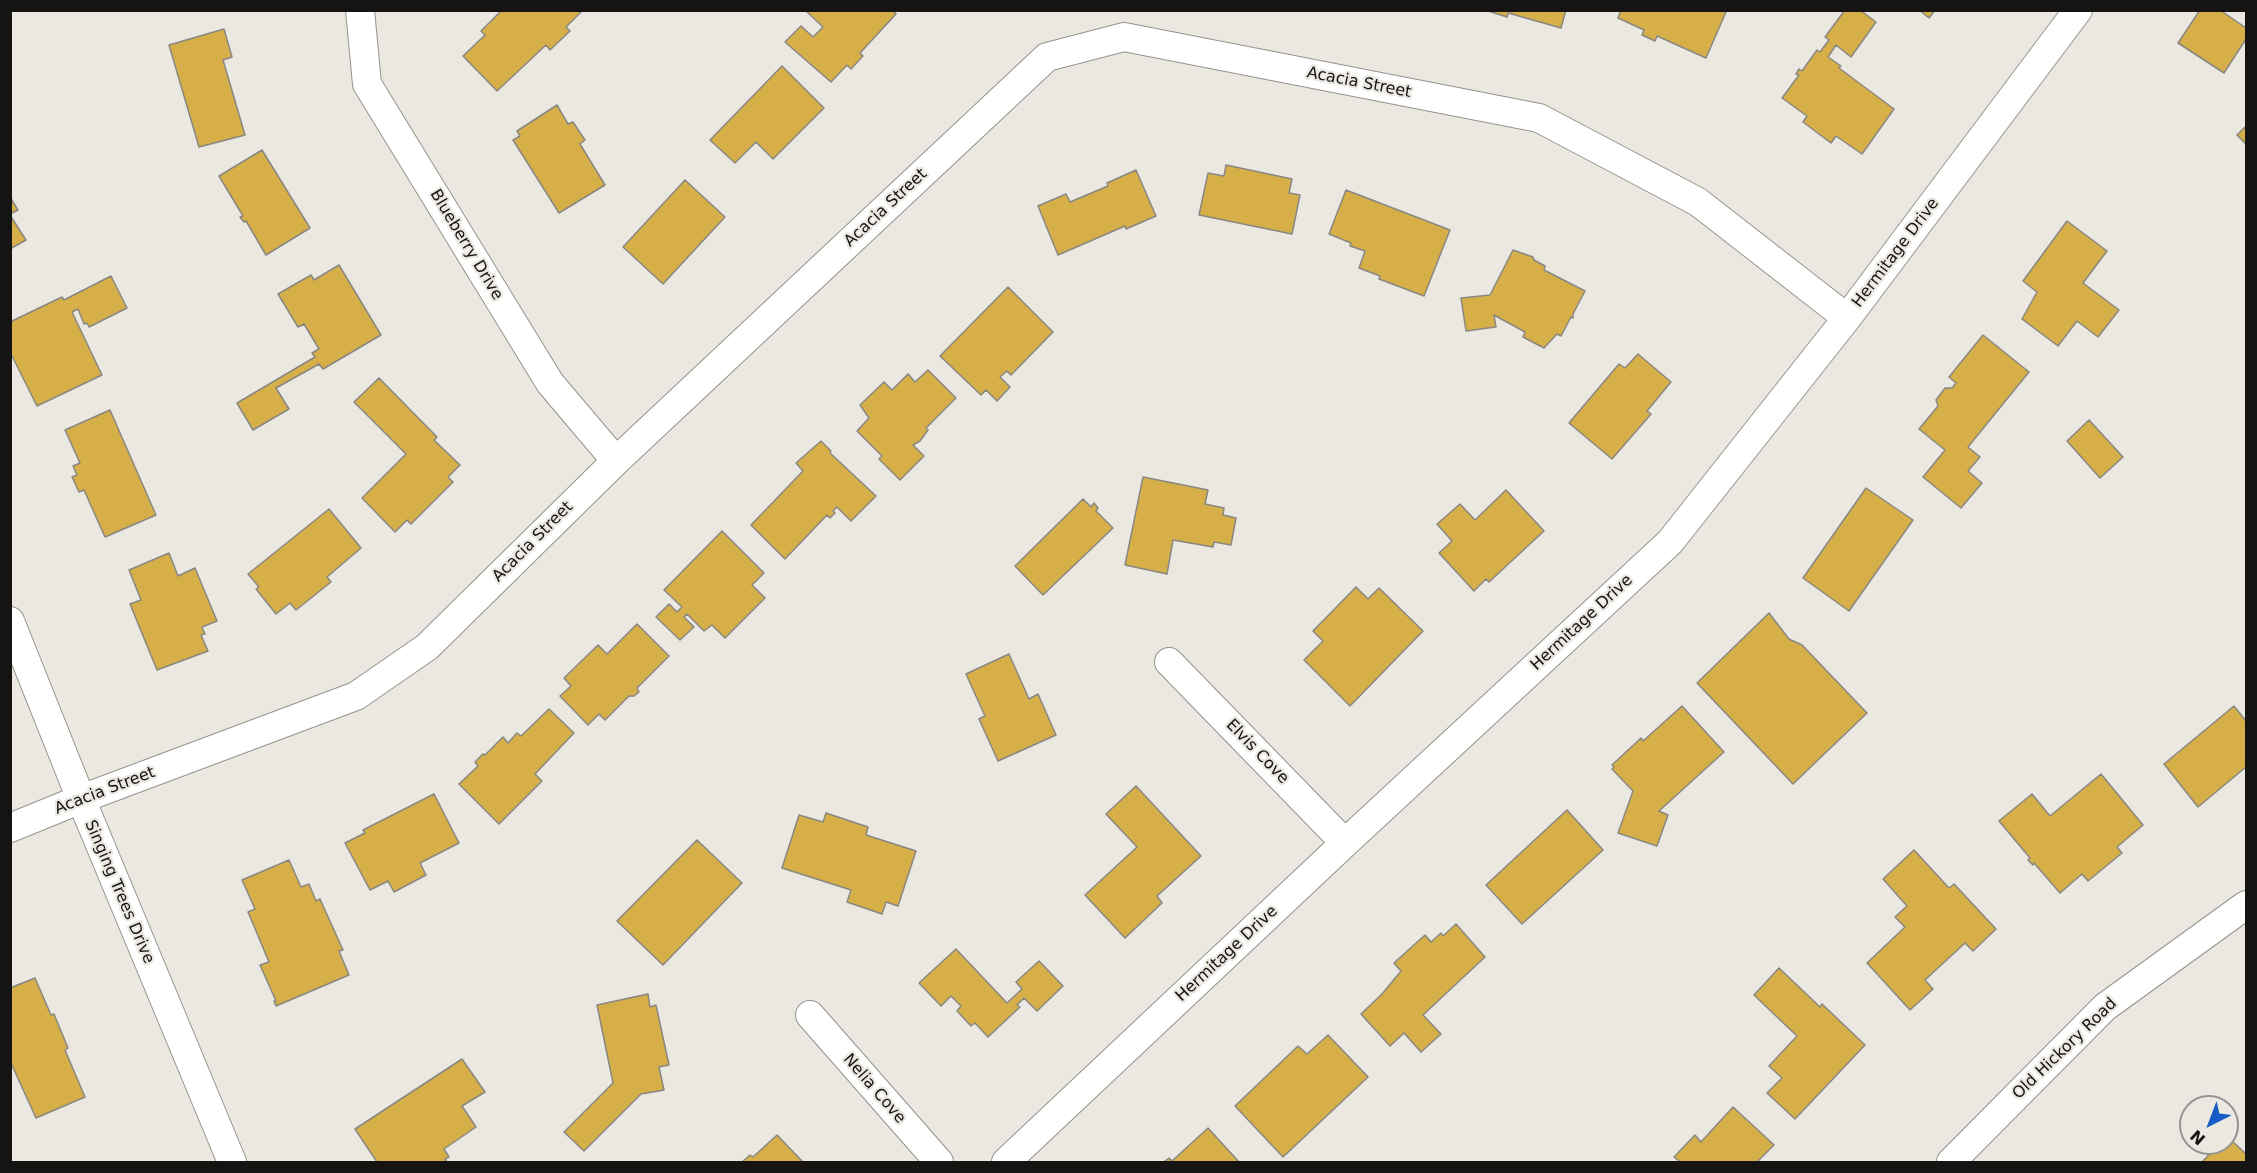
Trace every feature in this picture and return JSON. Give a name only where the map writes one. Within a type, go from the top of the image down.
[{"type":"street","name":"Blueberry Drive","points":[[360,10],[367,84],[550,383],[616,461]]},
{"type":"street","name":"Hermitage Drive","points":[[1006,1162],[1345,843],[1670,542],[1846,318],[2078,10]]},
{"type":"street","name":"Acacia Street","points":[[10,828],[356,696],[427,647],[616,461],[1047,57],[1124,37],[1539,118],[1698,202],[1846,318]]},
{"type":"street","name":"Singing Trees Drive","points":[[10,621],[81,799],[232,1162]]},
{"type":"street","name":"Elvis Cove","points":[[1169,662],[1345,843]]},
{"type":"street","name":"Old Hickory Road","points":[[1951,1162],[2104,1007],[2247,904]]},
{"type":"street","name":"Nelia Cove","points":[[810,1015],[939,1162]]},
{"type":"building","points":[[502,10],[583,10],[566,27],[570,31],[550,50],[546,45],[497,91],[463,56],[485,35],[481,31]]},
{"type":"building","points":[[805,10],[893,10],[896,14],[860,53],[863,56],[851,69],[847,65],[831,82],[785,42],[801,26],[813,37],[823,27]]},
{"type":"building","points":[[1485,10],[1566,10],[1561,28],[1508,13],[1507,17]]},
{"type":"building","points":[[1621,10],[1722,10],[1726,12],[1706,58],[1657,36],[1655,41],[1642,35],[1644,30],[1618,18]]},
{"type":"building","points":[[1845,10],[1860,10],[1876,22],[1851,57],[1836,45],[1828,57],[1841,66],[1839,68],[1894,109],[1862,154],[1836,136],[1831,143],[1803,122],[1807,116],[1782,98],[1799,75],[1796,74],[1799,69],[1802,71],[1817,50],[1820,52],[1829,40],[1825,37]]},
{"type":"building","points":[[1919,10],[1935,10],[1929,18]]},
{"type":"building","points":[[2200,10],[2220,10],[2246,28],[2246,39],[2224,73],[2178,43]]},
{"type":"building","points":[[224,29],[232,57],[223,60],[245,135],[199,147],[169,45]]},
{"type":"building","points":[[782,66],[824,108],[773,159],[756,142],[735,163],[710,140]]},
{"type":"building","points":[[557,105],[568,124],[573,122],[585,140],[580,144],[605,185],[559,213],[513,140],[520,136],[517,131]]},
{"type":"building","points":[[2246,126],[2246,144],[2237,135]]},
{"type":"building","points":[[262,150],[310,228],[266,255],[246,221],[244,222],[240,217],[243,216],[219,176]]},
{"type":"building","points":[[1226,165],[1292,179],[1289,193],[1300,195],[1292,234],[1199,215],[1208,173],[1224,176]]},
{"type":"building","points":[[1136,170],[1156,216],[1126,229],[1125,226],[1058,255],[1038,206],[1066,194],[1070,202],[1108,186],[1107,183]]},
{"type":"building","points":[[685,180],[725,217],[663,284],[623,247]]},
{"type":"building","points":[[1346,190],[1450,230],[1424,296],[1379,279],[1380,276],[1359,268],[1365,251],[1350,246],[1351,243],[1329,234]]},
{"type":"building","points":[[10,197],[18,210],[10,214]]},
{"type":"building","points":[[10,215],[26,240],[10,249]]},
{"type":"building","points":[[2067,221],[2107,251],[2083,283],[2119,310],[2098,337],[2077,321],[2058,346],[2022,319],[2037,292],[2023,281]]},
{"type":"building","points":[[1513,250],[1533,257],[1545,266],[1544,270],[1585,291],[1573,318],[1571,317],[1561,336],[1557,334],[1544,348],[1523,337],[1525,332],[1494,315],[1496,327],[1466,331],[1461,298],[1490,295]]},
{"type":"building","points":[[339,265],[381,335],[323,369],[319,364],[276,388],[289,409],[253,430],[237,403],[315,357],[312,353],[319,349],[304,324],[298,327],[278,294],[311,275],[314,280]]},
{"type":"building","points":[[111,276],[127,308],[89,327],[87,323],[84,324],[78,309],[72,312],[102,375],[37,406],[10,352],[10,322],[62,297],[64,300]]},
{"type":"building","points":[[1008,287],[1053,332],[1011,375],[1007,371],[1000,377],[1010,387],[997,401],[986,390],[981,395],[940,356]]},
{"type":"building","points":[[1983,335],[2029,372],[1968,447],[1980,457],[1968,471],[1982,483],[1961,508],[1923,477],[1945,450],[1919,429],[1938,406],[1936,400],[1945,388],[1952,388],[1956,383],[1949,377]]},
{"type":"building","points":[[1638,354],[1671,382],[1647,411],[1651,414],[1612,459],[1569,423],[1619,364],[1625,368]]},
{"type":"building","points":[[928,370],[956,398],[926,428],[928,430],[920,441],[913,445],[924,456],[900,480],[879,459],[882,456],[857,431],[869,418],[860,405],[884,382],[892,390],[908,374],[915,382]]},
{"type":"building","points":[[379,378],[437,437],[434,440],[460,465],[448,477],[453,482],[411,524],[407,520],[395,532],[362,498],[406,454],[354,402]]},
{"type":"building","points":[[110,410],[156,515],[105,537],[84,490],[79,492],[72,477],[77,475],[73,466],[80,463],[65,430]]},
{"type":"building","points":[[2089,420],[2123,457],[2100,478],[2067,441]]},
{"type":"building","points":[[821,441],[831,451],[830,453],[876,496],[851,521],[837,507],[830,518],[827,515],[785,559],[751,525],[803,471],[796,463]]},
{"type":"building","points":[[1143,477],[1208,490],[1205,504],[1224,508],[1223,515],[1236,518],[1231,545],[1214,542],[1213,547],[1173,540],[1167,574],[1125,565]]},
{"type":"building","points":[[1866,488],[1913,520],[1849,611],[1803,578]]},
{"type":"building","points":[[1506,490],[1544,531],[1489,582],[1486,579],[1474,591],[1439,553],[1452,541],[1437,524],[1460,504],[1475,520]]},
{"type":"building","points":[[1083,499],[1091,507],[1094,503],[1098,508],[1096,511],[1113,528],[1043,595],[1015,566]]},
{"type":"building","points":[[329,509],[361,548],[327,577],[331,582],[296,610],[290,603],[276,614],[256,589],[259,587],[248,574]]},
{"type":"building","points":[[722,531],[764,573],[752,585],[765,598],[725,638],[712,625],[704,631],[687,614],[684,617],[694,627],[680,640],[656,617],[669,604],[677,612],[682,607],[664,590]]},
{"type":"building","points":[[169,553],[178,576],[195,568],[217,621],[202,627],[205,634],[201,635],[208,651],[157,670],[130,604],[141,600],[129,570]]},
{"type":"building","points":[[1356,587],[1368,599],[1379,588],[1423,631],[1350,706],[1304,660],[1323,641],[1313,631]]},
{"type":"building","points":[[1769,613],[1789,639],[1802,645],[1867,713],[1793,784],[1697,683]]},
{"type":"building","points":[[637,624],[669,656],[637,688],[639,692],[634,696],[629,696],[605,720],[599,714],[588,725],[560,696],[571,686],[564,678],[598,645],[607,654]]},
{"type":"building","points":[[1009,654],[1029,699],[1038,694],[1056,735],[998,761],[979,719],[985,716],[966,674]]},
{"type":"building","points":[[1682,706],[1724,752],[1659,811],[1668,815],[1657,846],[1618,833],[1633,791],[1612,769],[1614,767],[1612,765],[1641,738],[1643,741]]},
{"type":"building","points":[[2234,706],[2246,721],[2246,767],[2198,807],[2164,764]]},
{"type":"building","points":[[549,709],[574,733],[535,774],[542,781],[499,824],[459,784],[478,766],[475,762],[503,737],[508,743],[517,733],[521,736]]},
{"type":"building","points":[[2101,774],[2143,825],[2117,847],[2122,853],[2088,881],[2082,874],[2060,893],[2034,863],[2033,865],[2028,860],[2030,858],[1999,821],[2032,794],[2050,816]]},
{"type":"building","points":[[1136,786],[1201,856],[1157,896],[1162,903],[1125,938],[1085,895],[1137,847],[1106,814]]},
{"type":"building","points":[[434,794],[459,843],[420,863],[426,875],[394,892],[388,881],[370,890],[345,843],[365,833],[363,830]]},
{"type":"building","points":[[1567,810],[1603,850],[1522,924],[1486,885]]},
{"type":"building","points":[[826,813],[868,827],[866,835],[916,851],[898,906],[886,902],[882,914],[847,902],[851,890],[782,868],[799,815],[823,822]]},
{"type":"building","points":[[697,840],[742,883],[663,965],[617,921]]},
{"type":"building","points":[[1914,850],[1949,888],[1954,884],[1996,929],[1973,951],[1965,943],[1925,980],[1933,989],[1910,1010],[1867,963],[1905,927],[1895,917],[1907,906],[1883,879]]},
{"type":"building","points":[[289,860],[301,887],[309,884],[316,901],[320,899],[343,950],[339,951],[349,975],[276,1006],[274,1001],[276,1001],[260,965],[269,962],[248,912],[255,909],[242,880]]},
{"type":"building","points":[[1456,924],[1485,957],[1423,1015],[1441,1034],[1421,1052],[1404,1033],[1390,1046],[1361,1014],[1401,971],[1394,963],[1425,935],[1431,942],[1441,933],[1443,936]]},
{"type":"building","points":[[956,949],[1007,1003],[1022,989],[1016,982],[1039,961],[1063,986],[1037,1011],[1024,998],[1017,1005],[1020,1007],[988,1037],[975,1023],[971,1026],[957,1011],[961,1006],[951,996],[941,1006],[919,983]]},
{"type":"building","points":[[1779,968],[1820,1007],[1822,1004],[1865,1045],[1795,1119],[1767,1093],[1782,1078],[1769,1066],[1797,1036],[1754,995]]},
{"type":"building","points":[[35,978],[51,1015],[54,1014],[68,1048],[65,1050],[85,1097],[36,1118],[10,1061],[10,988]]},
{"type":"building","points":[[648,994],[650,1007],[656,1005],[669,1065],[659,1067],[664,1090],[641,1094],[584,1151],[564,1132],[613,1083],[597,1005]]},
{"type":"building","points":[[1328,1035],[1368,1077],[1283,1157],[1235,1106],[1298,1046],[1307,1054]]},
{"type":"building","points":[[462,1059],[485,1092],[462,1106],[476,1127],[444,1149],[449,1157],[445,1159],[447,1162],[377,1162],[355,1129]]},
{"type":"building","points":[[1733,1107],[1774,1145],[1757,1162],[1680,1162],[1674,1157],[1695,1135],[1701,1142]]},
{"type":"building","points":[[1208,1128],[1239,1162],[1164,1162],[1169,1158],[1172,1161]]},
{"type":"building","points":[[777,1135],[803,1162],[742,1162],[750,1155],[753,1157]]},
{"type":"building","points":[[2239,1147],[2246,1154],[2246,1162],[2202,1162],[2209,1155],[2239,1155]]}]
